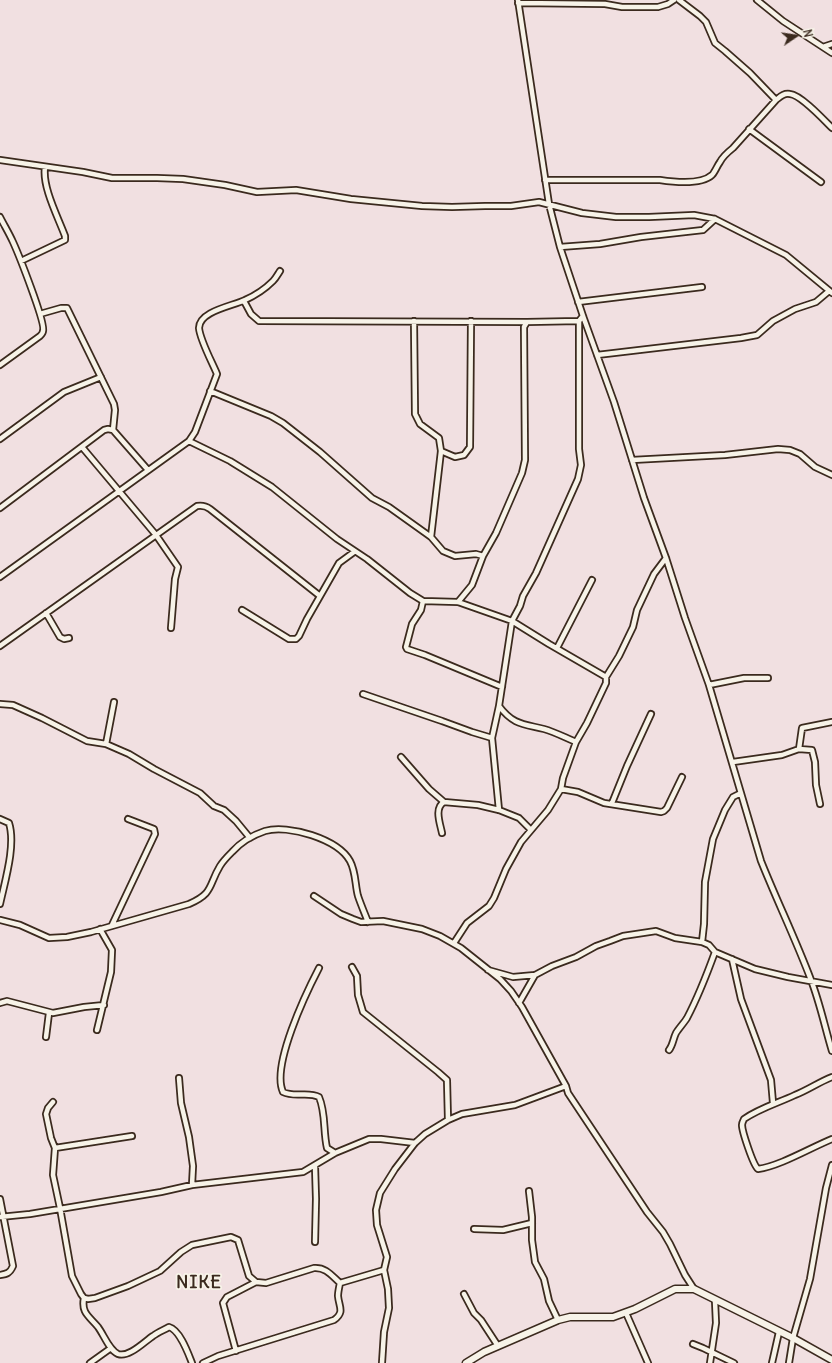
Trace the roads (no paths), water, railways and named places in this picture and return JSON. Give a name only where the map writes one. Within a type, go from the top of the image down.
[{"type":"street","points":[[674,0],[668,4],[658,7],[622,7],[605,4],[518,2],[549,204],[560,247],[614,402],[644,498],[666,558],[684,618],[710,685],[761,861],[812,982],[832,1051]]},
{"type":"street","points":[[679,0],[706,22],[715,43],[726,50],[776,100]]},
{"type":"street","points":[[757,0],[783,21],[832,53]]},
{"type":"street","points":[[823,47],[832,44]]},
{"type":"street","points":[[545,180],[646,180],[676,183],[700,181],[712,175],[721,160],[776,100],[784,94],[791,94],[812,108],[832,128]]},
{"type":"street","points":[[749,129],[821,182]]},
{"type":"street","points":[[0,160],[83,172],[112,178],[183,179],[225,185],[257,192],[296,190],[351,199],[422,206],[511,206],[539,202],[582,213],[616,217],[694,215],[715,219],[786,255],[830,292],[816,302],[795,309],[773,321],[757,335],[597,354]]},
{"type":"street","points":[[21,261],[65,240],[65,236],[46,186],[44,175],[45,167]]},
{"type":"street","points":[[0,217],[21,261],[43,326],[43,333],[0,365]]},
{"type":"street","points":[[560,247],[600,244],[641,237],[703,230],[715,219]]},
{"type":"street","points":[[0,577],[189,441],[195,432],[217,374],[204,344],[199,327],[202,318],[208,314],[244,300],[273,281],[280,271]]},
{"type":"street","points":[[578,302],[702,287]]},
{"type":"street","points":[[244,300],[251,314],[259,321],[579,321]]},
{"type":"street","points":[[40,314],[60,308],[67,308],[114,404],[115,410],[112,430]]},
{"type":"street","points":[[499,810],[492,738],[499,706],[512,621],[520,606],[523,596],[536,573],[578,480],[581,465],[579,449],[579,321],[583,316]]},
{"type":"street","points":[[414,321],[415,414],[420,424],[439,438],[441,451],[431,537]]},
{"type":"street","points":[[441,451],[455,457],[464,455],[470,447],[471,321]]},
{"type":"street","points":[[458,602],[472,585],[483,556],[496,533],[522,473],[525,460],[524,327],[527,322]]},
{"type":"street","points":[[0,439],[64,392],[101,378]]},
{"type":"street","points":[[210,391],[271,416],[283,423],[320,452],[372,498],[389,507],[431,537],[443,551],[455,556],[476,554],[483,556]]},
{"type":"street","points":[[0,508],[104,430],[112,430],[148,470]]},
{"type":"street","points":[[189,441],[230,461],[272,487],[291,504],[354,552],[367,559],[410,594],[423,600],[458,602],[512,621],[606,677]]},
{"type":"street","points":[[82,447],[156,535],[178,567],[175,579],[171,628]]},
{"type":"street","points":[[632,460],[726,455],[778,449],[790,450],[800,454],[815,467],[832,475]]},
{"type":"street","points":[[0,646],[197,506],[206,506],[320,596]]},
{"type":"street","points":[[242,610],[293,640],[299,636],[339,563],[354,552]]},
{"type":"street","points":[[454,943],[468,923],[488,906],[521,842],[548,810],[562,789],[563,778],[576,742],[606,683],[606,677],[619,656],[633,627],[637,610],[654,574],[666,558]]},
{"type":"street","points":[[557,648],[592,580]]},
{"type":"street","points":[[423,600],[421,610],[412,624],[406,647],[407,649],[502,687]]},
{"type":"street","points":[[46,613],[60,638],[69,638]]},
{"type":"street","points":[[710,685],[744,678],[768,678]]},
{"type":"street","points":[[363,694],[492,738]]},
{"type":"street","points":[[106,744],[114,702]]},
{"type":"street","points":[[0,704],[12,705],[42,718],[87,741],[106,744],[129,754],[200,793],[214,806],[224,810],[250,838]]},
{"type":"street","points":[[499,706],[505,714],[523,725],[545,729],[576,742]]},
{"type":"street","points":[[612,803],[651,714]]},
{"type":"street","points":[[799,749],[802,728],[832,722]]},
{"type":"street","points":[[732,762],[782,755],[799,749],[812,750],[815,762],[816,785],[820,804]]},
{"type":"street","points":[[401,757],[429,789],[444,802],[463,803],[499,810],[519,818],[531,830]]},
{"type":"street","points":[[562,789],[578,792],[604,803],[664,812],[682,777]]},
{"type":"street","points":[[702,942],[705,882],[713,839],[725,810],[733,797],[741,793]]},
{"type":"street","points":[[442,833],[438,810],[440,804],[444,802]]},
{"type":"street","points":[[0,819],[9,822],[12,831],[9,862],[0,904]]},
{"type":"street","points":[[112,925],[155,834],[154,829],[128,819]]},
{"type":"street","points":[[0,920],[20,926],[49,938],[66,937],[164,911],[200,899],[207,893],[220,865],[233,851],[250,838],[266,831],[285,829],[303,832],[325,841],[339,850],[349,860],[355,875],[358,896],[368,922]]},
{"type":"street","points":[[314,896],[341,914],[361,922],[383,921],[422,929],[454,943],[500,979],[519,1003],[566,1086],[568,1093],[596,1137],[670,1244],[681,1268],[694,1289],[715,1301],[793,1338],[832,1360]]},
{"type":"street","points":[[97,1030],[111,972],[112,950],[100,929]]},
{"type":"street","points":[[486,969],[513,977],[535,975],[603,943],[624,936],[651,931],[662,932],[675,938],[702,942],[709,945],[715,952],[755,969],[832,985]]},
{"type":"street","points":[[669,1050],[695,1002],[715,952]]},
{"type":"street","points":[[732,959],[741,999],[771,1080],[773,1103]]},
{"type":"street","points":[[352,967],[358,976],[358,995],[363,1012],[447,1080],[448,1120]]},
{"type":"street","points":[[319,968],[308,989],[291,1032],[282,1064],[281,1087],[283,1092],[288,1094],[308,1094],[319,1096],[323,1114],[324,1138],[327,1148],[335,1153]]},
{"type":"street","points":[[519,1003],[535,975]]},
{"type":"street","points":[[0,1003],[7,1002],[53,1014],[84,1007],[104,1005]]},
{"type":"street","points":[[46,1037],[49,1013]]},
{"type":"street","points":[[832,1077],[797,1094],[773,1103],[744,1118],[742,1124],[752,1158],[758,1169],[782,1161],[832,1139]]},
{"type":"street","points":[[179,1078],[181,1103],[189,1137],[193,1166],[192,1185]]},
{"type":"street","points":[[382,1363],[384,1332],[389,1308],[384,1270],[387,1257],[376,1218],[376,1210],[380,1193],[395,1169],[415,1143],[425,1134],[448,1120],[462,1114],[515,1105],[566,1086]]},
{"type":"street","points":[[53,1102],[48,1108],[46,1114],[51,1138],[55,1148],[53,1176],[72,1276],[84,1298],[83,1304],[86,1314],[97,1326],[111,1348],[118,1354],[125,1354],[169,1327],[174,1328],[178,1333],[192,1363]]},
{"type":"street","points":[[55,1148],[132,1136]]},
{"type":"street","points":[[1,1217],[30,1214],[192,1185],[303,1172],[335,1153],[369,1139],[415,1143]]},
{"type":"street","points":[[788,1363],[793,1338],[810,1279],[826,1188],[832,1165]]},
{"type":"street","points":[[315,1166],[315,1242]]},
{"type":"street","points":[[529,1192],[535,1262],[544,1279],[549,1301],[558,1320]]},
{"type":"street","points":[[0,1200],[1,1217],[13,1266],[8,1273],[0,1276]]},
{"type":"street","points":[[474,1229],[503,1230],[532,1222]]},
{"type":"street","points":[[84,1298],[95,1298],[146,1278],[160,1271],[181,1252],[192,1245],[207,1240],[231,1237],[238,1240],[249,1276],[256,1282],[266,1284],[314,1268],[320,1268],[325,1270],[340,1284]]},
{"type":"street","points":[[340,1284],[384,1270]]},
{"type":"street","points":[[236,1351],[223,1303],[227,1297],[256,1282]]},
{"type":"street","points":[[203,1363],[218,1356],[316,1327],[334,1320],[339,1316],[341,1310],[338,1293],[340,1284]]},
{"type":"street","points":[[466,1363],[484,1352],[558,1320],[570,1317],[613,1317],[636,1309],[675,1289],[694,1289]]},
{"type":"street","points":[[464,1294],[474,1313],[482,1320],[498,1346]]},
{"type":"street","points":[[710,1363],[716,1323],[715,1301]]},
{"type":"street","points":[[626,1313],[648,1363]]},
{"type":"street","points":[[772,1363],[780,1332]]},
{"type":"street","points":[[693,1344],[732,1362]]},
{"type":"street","points":[[90,1363],[111,1348]]},
{"type":"district","name":"NIKE","points":[[199,1283]]}]
